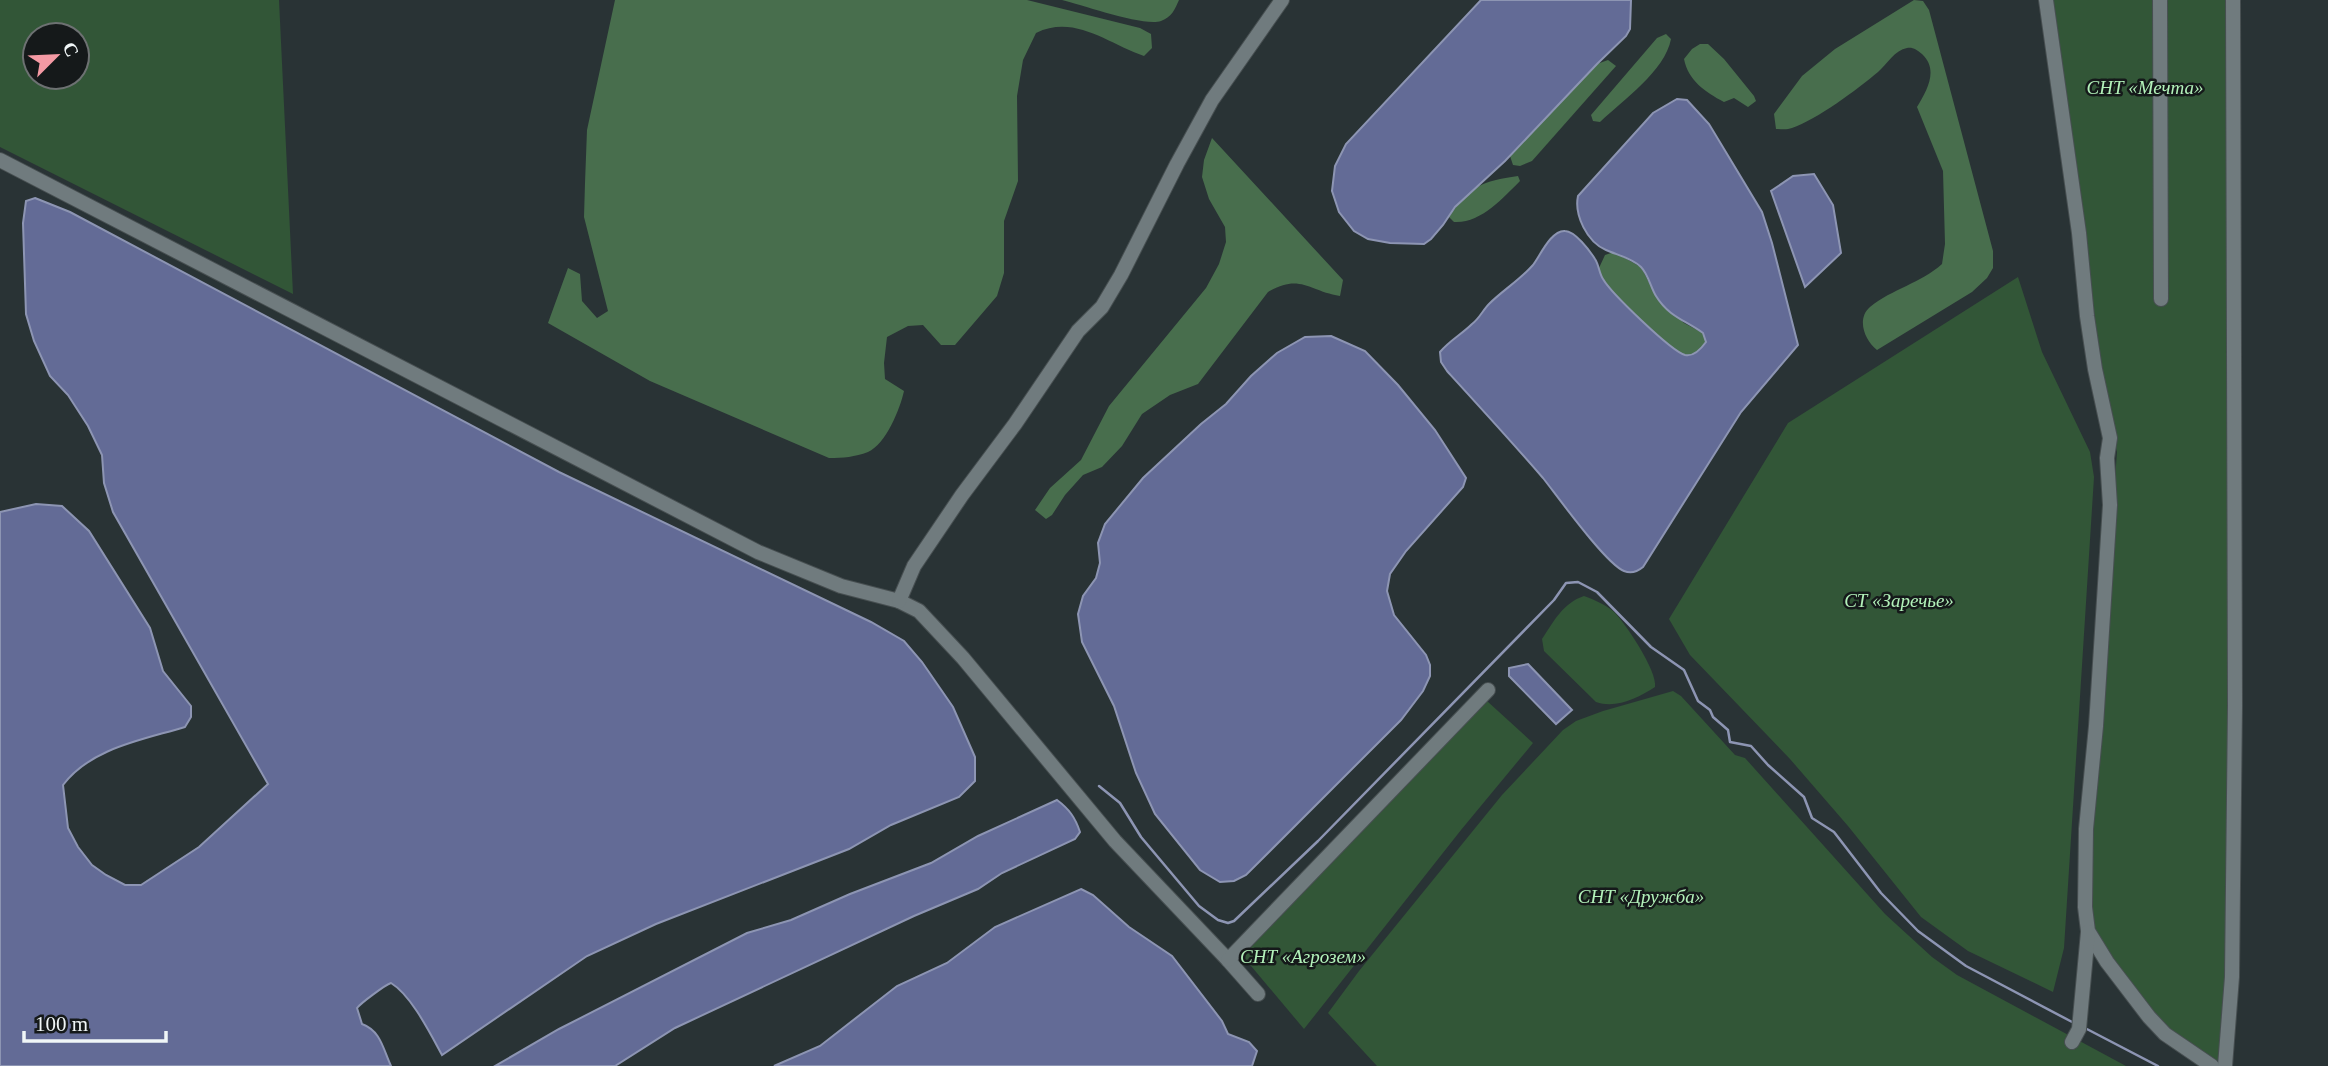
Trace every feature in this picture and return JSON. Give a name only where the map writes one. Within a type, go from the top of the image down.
[{"type":"street","points":[[899,601],[914,566],[962,495],[1015,424],[1078,331],[1102,307],[1212,100],[1282,0]]},
{"type":"street","points":[[2046,0],[2079,233],[2087,316],[2110,438],[2107,458],[2110,505],[2097,713],[2086,829],[2085,907],[2088,931],[2079,1029],[2072,1042]]},
{"type":"street","points":[[2160,0],[2161,299]]},
{"type":"street","points":[[2225,1066],[2232,977],[2234,769],[2232,0]]},
{"type":"street","points":[[0,160],[758,552],[841,586],[899,601],[919,611],[935,625],[1115,841],[1258,994]]},
{"type":"street","points":[[1228,960],[1488,690]]},
{"type":"street","points":[[2088,931],[2107,962],[2149,1017],[2165,1034],[2212,1066]]},
{"type":"green space","points":[[0,0],[279,0],[293,294],[0,147]]},
{"type":"green space","points":[[615,0],[1027,0],[1140,28],[1151,34],[1152,48],[1144,56],[1091,33],[1064,27],[1036,33],[1023,60],[1017,96],[1018,181],[1004,221],[1004,273],[997,296],[955,345],[941,345],[923,325],[908,326],[887,337],[885,379],[904,391],[891,425],[881,442],[868,452],[829,458],[650,381],[548,323],[568,268],[580,274],[582,301],[597,318],[608,311],[584,217],[587,130]]},
{"type":"green space","points":[[1062,0],[1179,0],[1168,17],[1153,22]]},
{"type":"green space","points":[[1914,0],[1923,1],[1929,10],[1993,251],[1993,268],[1972,292],[1877,350],[1864,330],[1866,312],[1888,295],[1942,264],[1945,244],[1943,171],[1917,107],[1930,80],[1927,60],[1915,49],[1903,49],[1848,95],[1792,128],[1776,129],[1774,114],[1802,76],[1835,49]]},
{"type":"green space","name":"СНТ «Мечта»","points":[[2049,0],[2228,0],[2232,959],[2222,1063],[2168,1033],[2095,937],[2090,916],[2089,834],[2117,452],[2097,366]]},
{"type":"green space","points":[[1666,34],[1671,39],[1667,51],[1652,74],[1600,122],[1593,121],[1591,115],[1657,38]]},
{"type":"green space","points":[[1700,44],[1708,44],[1724,59],[1756,101],[1748,107],[1734,98],[1724,102],[1698,85],[1689,73],[1684,59]]},
{"type":"green space","points":[[1608,60],[1616,66],[1532,161],[1520,166],[1513,165],[1510,156],[1597,64]]},
{"type":"green space","points":[[1212,138],[1343,280],[1340,296],[1297,284],[1288,284],[1268,292],[1198,384],[1170,395],[1142,414],[1122,446],[1102,467],[1083,475],[1046,519],[1035,510],[1050,488],[1081,460],[1109,406],[1206,288],[1219,264],[1226,242],[1225,227],[1209,199],[1202,177],[1204,160]]},
{"type":"green space","points":[[1518,176],[1520,181],[1482,214],[1464,222],[1454,222],[1449,217],[1464,198],[1478,187],[1495,180]]},
{"type":"green space","points":[[1614,252],[1641,267],[1656,296],[1684,323],[1703,333],[1706,342],[1697,352],[1684,355],[1666,343],[1608,286],[1599,268],[1605,255]]},
{"type":"green space","name":"СТ «Заречье»","points":[[2018,277],[2042,352],[2090,452],[2094,477],[2064,948],[2053,992],[1968,951],[1921,917],[1790,759],[1690,655],[1669,619],[1788,423]]},
{"type":"green space","points":[[1584,596],[1606,606],[1618,617],[1646,659],[1655,680],[1655,687],[1619,703],[1596,702],[1544,651],[1542,639],[1555,619],[1570,603]]},
{"type":"green space","name":"СНТ «Дружба»","points":[[1673,691],[1681,696],[1735,755],[1745,758],[1885,914],[1932,957],[1957,975],[2126,1066],[1377,1066],[1328,1013],[1359,971],[1502,795],[1563,730],[1576,721],[1603,711]]},
{"type":"green space","name":"СНТ «Агрозем»","points":[[1487,701],[1533,743],[1304,1029],[1241,954]]},
{"type":"water","points":[[1481,0],[1631,0],[1630,29],[1505,161],[1455,207],[1431,239],[1424,244],[1368,239],[1354,231],[1339,212],[1332,191],[1335,166],[1346,144]]},
{"type":"water","points":[[1677,99],[1687,100],[1709,124],[1762,212],[1798,345],[1741,412],[1643,567],[1629,572],[1616,566],[1594,544],[1543,478],[1447,371],[1441,362],[1440,352],[1533,265],[1555,235],[1565,231],[1582,242],[1595,259],[1608,286],[1655,333],[1685,355],[1694,354],[1702,347],[1706,342],[1703,333],[1666,309],[1637,264],[1593,241],[1583,227],[1577,203],[1578,196],[1653,113]]},
{"type":"water","points":[[1814,174],[1833,205],[1841,253],[1805,287],[1771,191],[1793,176]]},
{"type":"water","points":[[35,198],[70,212],[559,472],[871,622],[904,641],[953,707],[975,757],[975,781],[959,797],[891,825],[849,849],[656,924],[587,956],[442,1055],[413,1005],[391,983],[357,1008],[362,1024],[377,1036],[391,1066],[0,1066],[0,512],[36,504],[62,506],[89,531],[150,628],[163,671],[191,706],[191,717],[185,727],[135,741],[103,754],[75,772],[63,785],[68,828],[92,865],[125,885],[141,885],[199,847],[268,784],[113,512],[104,483],[102,455],[88,426],[68,395],[50,376],[34,341],[26,314],[23,223],[26,201]]},
{"type":"water","points":[[1331,336],[1365,351],[1398,385],[1435,430],[1466,478],[1463,487],[1406,551],[1390,574],[1387,591],[1394,615],[1426,655],[1430,676],[1423,691],[1401,720],[1246,875],[1234,881],[1220,882],[1200,870],[1155,814],[1136,773],[1114,706],[1082,642],[1078,614],[1083,596],[1096,578],[1100,563],[1098,543],[1105,524],[1143,478],[1226,404],[1251,376],[1277,353],[1305,337]]},
{"type":"water","points":[[1528,664],[1572,710],[1556,724],[1509,676],[1509,668]]},
{"type":"water","points":[[1057,800],[1076,822],[1080,832],[1075,839],[1002,873],[978,889],[914,916],[675,1028],[615,1066],[495,1066],[559,1029],[747,933],[791,920],[931,863],[978,836]]},
{"type":"water","points":[[1081,889],[1093,895],[1129,927],[1172,956],[1222,1021],[1228,1034],[1249,1042],[1257,1051],[1252,1066],[774,1066],[820,1046],[897,986],[947,963],[995,927]]},
{"type":"waterway","points":[[1099,786],[1120,803],[1141,837],[1199,906],[1218,920],[1228,923],[1234,921],[1318,841],[1554,600],[1566,583],[1578,582],[1597,592],[1651,647],[1684,670],[1698,701],[1728,730],[1730,742],[1751,746],[1804,797],[1812,818],[1834,832],[1881,893],[1918,931],[1966,966],[2074,1023]]},
{"type":"waterway","points":[[2083,1027],[2158,1066]]}]
